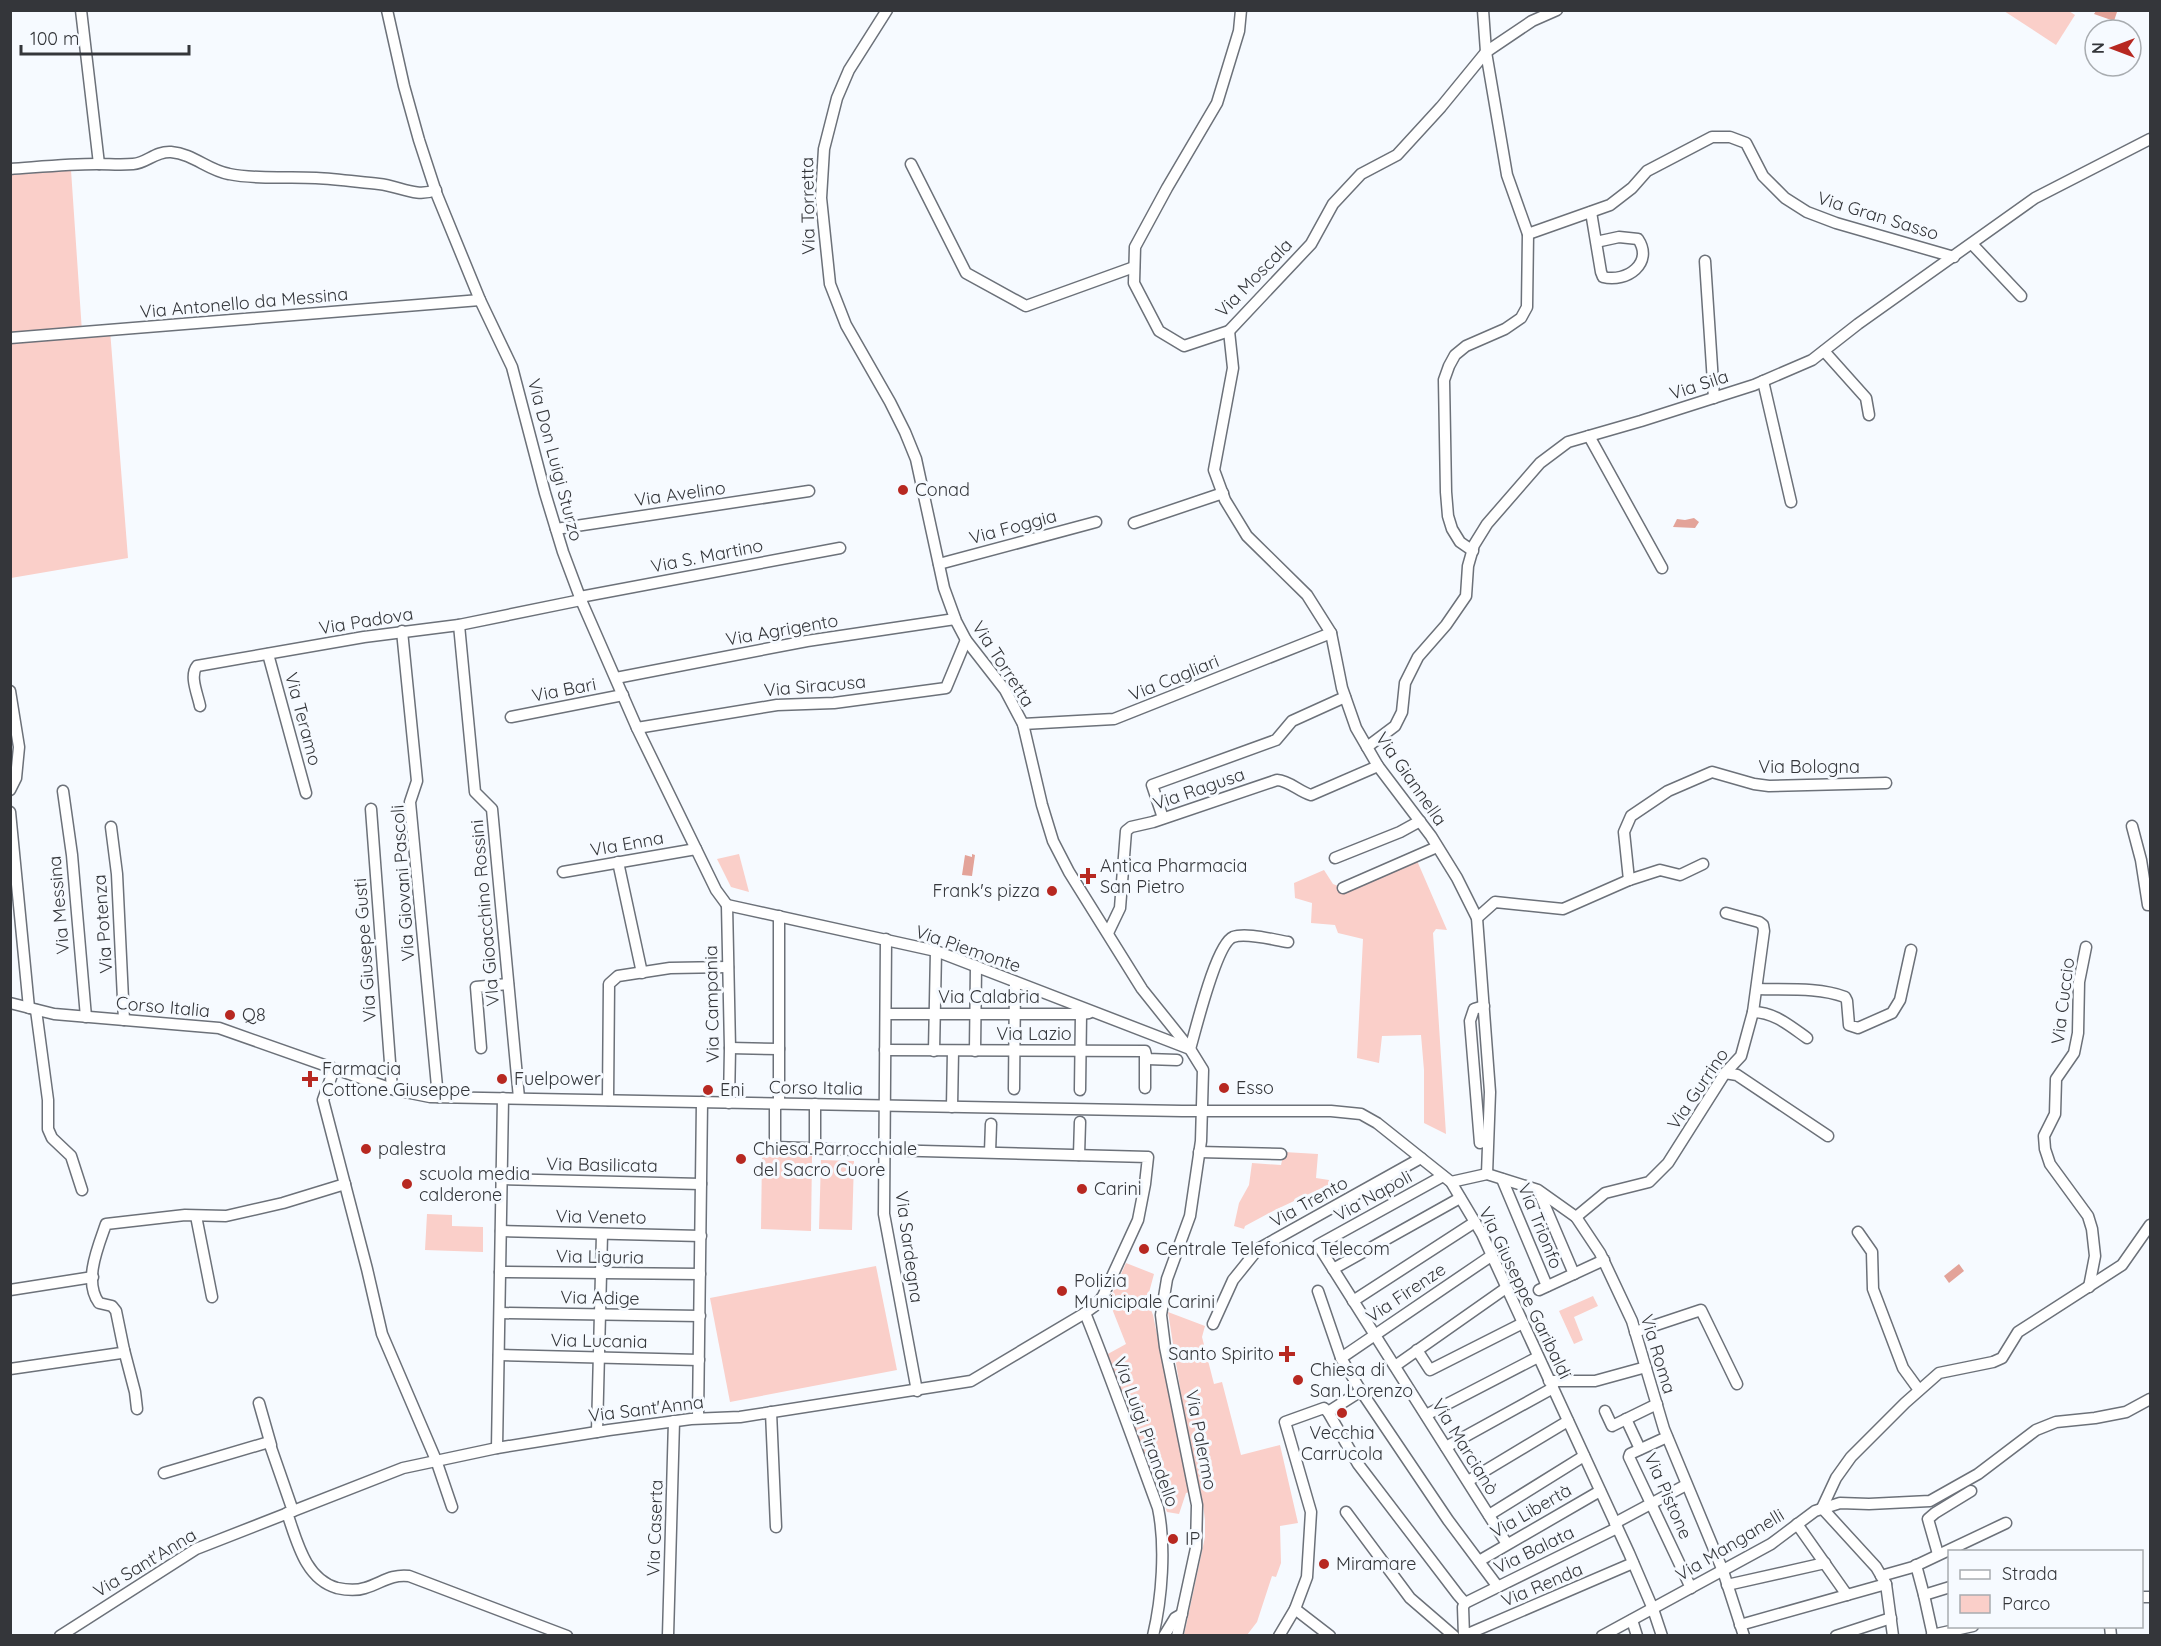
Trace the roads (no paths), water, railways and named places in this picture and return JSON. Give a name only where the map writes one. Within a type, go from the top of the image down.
[{"type":"street","points":[[81,10],[99,164]]},
{"type":"street","name":"Via Don Luigi Sturzo","points":[[387,10],[404,86],[436,190],[480,300],[512,367],[556,529],[581,599],[638,728],[716,890],[727,905]]},
{"type":"street","name":"Via Torretta","points":[[887,10],[849,70],[837,98],[825,140],[821,198],[826,264],[830,284],[846,325],[890,402],[916,459],[939,564],[955,619],[966,640],[1005,690],[1023,724],[1053,841],[1069,872],[1142,989],[1190,1049],[1203,1070],[1203,1112]]},
{"type":"street","name":"Via Moscala","points":[[1241,10],[1239,31],[1217,103],[1135,247],[1134,283],[1159,331],[1184,346],[1229,331],[1311,244],[1333,204],[1361,174],[1397,155],[1441,107],[1486,52],[1532,21],[1557,10]]},
{"type":"street","points":[[1473,551],[1460,542],[1452,529],[1448,516],[1444,380],[1455,355],[1466,346],[1505,329],[1521,318],[1527,307],[1528,296],[1528,234],[1508,175],[1486,52],[1483,10]]},
{"type":"street","name":"Via Gran Sasso","points":[[1528,234],[1610,205],[1632,188],[1647,171],[1719,135],[1746,143],[1763,176],[1785,198],[1807,212],[1836,223],[1954,256]]},
{"type":"street","name":"Via Sila","points":[[1367,747],[1395,726],[1402,712],[1405,683],[1418,657],[1446,626],[1466,596],[1468,566],[1487,524],[1540,463],[1568,442],[1714,398],[1763,381],[1812,360],[1858,324],[2035,198],[2151,139]]},
{"type":"street","points":[[10,169],[135,164],[141,163],[152,155],[168,152],[186,155],[209,169],[229,174],[318,178],[391,185],[419,194],[436,190]]},
{"type":"street","points":[[911,164],[966,273],[1026,306],[1134,267]]},
{"type":"street","points":[[1591,212],[1596,242],[1601,272],[1604,276],[1617,278],[1632,274],[1641,263],[1641,244],[1638,239],[1619,237],[1596,242]]},
{"type":"street","points":[[1972,243],[2021,296]]},
{"type":"street","points":[[1705,261],[1714,398]]},
{"type":"street","name":"Via Antonello da Messina","points":[[10,338],[480,300]]},
{"type":"street","name":"Via Giannella","points":[[1229,331],[1233,368],[1214,470],[1223,493],[1246,536],[1307,595],[1331,633],[1345,697],[1356,728],[1378,766],[1420,821],[1458,878],[1477,918],[1490,1092],[1487,1174]]},
{"type":"street","points":[[1824,351],[1866,398],[1869,415]]},
{"type":"street","points":[[1763,381],[1791,502]]},
{"type":"street","points":[[1589,436],[1662,568]]},
{"type":"street","name":"Via Avelino","points":[[556,529],[809,491]]},
{"type":"street","points":[[1134,524],[1223,493]]},
{"type":"street","name":"Via Foggia","points":[[939,564],[1096,522]]},
{"type":"street","name":"Via S. Martino","points":[[581,599],[840,548]]},
{"type":"street","name":"Via Padova","points":[[200,706],[194,675],[197,666],[402,631],[459,625],[581,599]]},
{"type":"street","name":"Via Agrigento","points":[[616,678],[807,641],[955,619]]},
{"type":"street","name":"VIa Gioacchino Rossini","points":[[459,625],[475,792],[492,809],[519,1098]]},
{"type":"street","name":"Via Giovani Pascoli","points":[[402,631],[417,781],[410,802],[438,1096]]},
{"type":"street","name":"Via Cagliari","points":[[1023,724],[1114,719],[1331,633]]},
{"type":"street","name":"Via Siracusa","points":[[638,728],[777,705],[834,703],[946,688],[966,640]]},
{"type":"street","name":"Via Teramo","points":[[268,654],[306,793]]},
{"type":"street","points":[[10,691],[19,747],[16,778],[10,790]]},
{"type":"street","name":"Via Bari","points":[[511,717],[623,695]]},
{"type":"street","points":[[1163,818],[1152,785],[1276,740],[1292,721],[1345,697]]},
{"type":"street","name":"Via Ragusa","points":[[1108,933],[1120,908],[1126,831],[1131,826],[1163,818],[1277,780],[1286,781],[1311,795],[1378,766]]},
{"type":"street","name":"Via Bologna","points":[[1629,880],[1624,832],[1631,816],[1668,790],[1712,772],[1769,786],[1886,783]]},
{"type":"street","name":"Via Messina","points":[[63,790],[72,855],[86,1017]]},
{"type":"street","name":"Via Giusepe Gusti","points":[[371,809],[392,1089]]},
{"type":"street","points":[[10,812],[32,1009],[48,1100],[48,1129],[52,1138],[71,1156],[82,1190]]},
{"type":"street","points":[[1335,858],[1400,832],[1420,821]]},
{"type":"street","points":[[2132,826],[2141,860],[2146,897],[2148,905],[2151,905]]},
{"type":"street","name":"Via Potenza","points":[[111,827],[117,874],[124,1020]]},
{"type":"street","points":[[1342,888],[1437,847]]},
{"type":"street","name":"VIa Enna","points":[[563,872],[696,849]]},
{"type":"street","points":[[618,862],[642,974]]},
{"type":"street","points":[[1477,918],[1495,902],[1563,909],[1629,880],[1660,870],[1680,875],[1703,864]]},
{"type":"street","name":"Via Piemonte","points":[[727,905],[936,951],[1086,1013],[1190,1049]]},
{"type":"street","name":"Via Campania","points":[[727,905],[729,1102]]},
{"type":"street","name":"Via Gurrino","points":[[1576,1217],[1605,1193],[1648,1182],[1655,1176],[1668,1163],[1725,1074],[1741,1056],[1753,1012],[1764,931],[1763,925],[1726,913]]},
{"type":"street","points":[[779,916],[779,1049],[775,1147],[857,1150]]},
{"type":"street","points":[[1190,1049],[1209,985],[1227,940],[1242,935],[1288,942]]},
{"type":"street","name":"Via Sardegna","points":[[886,939],[884,1214],[917,1391]]},
{"type":"street","name":"Via Cuccio","points":[[2086,947],[2079,982],[2078,1033],[2074,1053],[2056,1079],[2055,1114],[2044,1136],[2050,1164],[2088,1216],[2092,1229],[2095,1256],[2089,1287]]},
{"type":"street","points":[[1757,989],[1824,992],[1845,997],[1849,1025],[1858,1028],[1892,1013],[1900,1000],[1911,950]]},
{"type":"street","points":[[934,1051],[936,951]]},
{"type":"street","points":[[975,1051],[976,966]]},
{"type":"street","points":[[608,1100],[609,984],[618,976],[670,968],[728,968]]},
{"type":"street","points":[[1014,1089],[1015,982]]},
{"type":"street","points":[[481,1048],[476,987],[508,984]]},
{"type":"street","name":"Corso Italia","points":[[10,1003],[54,1014],[219,1028],[392,1089],[438,1096],[1203,1112]]},
{"type":"street","points":[[1480,1143],[1470,1021],[1474,1009],[1484,1006]]},
{"type":"street","points":[[1753,1012],[1764,1012],[1786,1022],[1807,1038]]},
{"type":"street","points":[[1080,1090],[1080,1050],[1086,1013]]},
{"type":"street","name":"Via Calabria","points":[[886,1014],[1086,1013]]},
{"type":"street","points":[[730,1048],[779,1049]]},
{"type":"street","name":"Via Lazio","points":[[885,1050],[1145,1052],[1147,1059],[1177,1060]]},
{"type":"street","points":[[952,1107],[953,1051]]},
{"type":"street","points":[[1145,1056],[1145,1088]]},
{"type":"street","points":[[334,1069],[323,1100],[368,1269],[382,1334],[436,1460],[452,1507]]},
{"type":"street","points":[[1725,1074],[1737,1075],[1828,1136]]},
{"type":"street","points":[[497,1448],[503,1098]]},
{"type":"street","points":[[698,1418],[702,1102]]},
{"type":"street","points":[[815,1104],[815,1149]]},
{"type":"street","name":"Via Giuseppe Garibaldi","points":[[1203,1112],[1331,1111],[1361,1114],[1377,1123],[1447,1179],[1475,1222],[1523,1323],[1633,1563],[1662,1635]]},
{"type":"street","name":"Via Palermo","points":[[1177,1635],[1196,1548],[1197,1504],[1165,1347],[1161,1315],[1167,1279],[1190,1216],[1203,1112]]},
{"type":"street","points":[[884,1150],[1079,1155],[1080,1122]]},
{"type":"street","points":[[990,1152],[991,1124]]},
{"type":"street","points":[[1199,1152],[1281,1154]]},
{"type":"street","name":"Via Sant'Anna","points":[[60,1635],[196,1549],[403,1468],[497,1448],[597,1432],[698,1418],[740,1417],[971,1381],[1085,1313],[1103,1296],[1138,1220],[1148,1156],[1079,1155]]},
{"type":"street","name":"Via Trento","points":[[1213,1324],[1233,1280],[1258,1249],[1421,1158]]},
{"type":"street","points":[[1447,1179],[1487,1174]]},
{"type":"street","name":"Via Roma","points":[[1487,1174],[1538,1190],[1576,1217],[1604,1260],[1635,1332],[1667,1437],[1723,1571],[1742,1630]]},
{"type":"street","name":"Via Basilicata","points":[[502,1179],[701,1184]]},
{"type":"street","name":"Via Napoli","points":[[1318,1245],[1447,1179]]},
{"type":"street","name":"Via Trionfo","points":[[1502,1179],[1543,1288],[1574,1274]]},
{"type":"street","points":[[137,1409],[116,1311],[112,1306],[99,1303],[93,1277],[92,1264],[106,1224],[196,1216],[226,1216],[283,1203],[345,1184]]},
{"type":"street","points":[[1538,1190],[1574,1274],[1604,1260]]},
{"type":"street","points":[[1334,1269],[1460,1198]]},
{"type":"street","points":[[196,1216],[212,1297]]},
{"type":"street","points":[[1353,1301],[1475,1222]]},
{"type":"street","points":[[1893,1635],[1883,1580],[1876,1567],[1822,1508],[1836,1478],[1851,1457],[1939,1373],[1986,1364],[2002,1358],[2018,1332],[2122,1265],[2151,1225]]},
{"type":"street","name":"Via Veneto","points":[[501,1231],[701,1236]]},
{"type":"street","points":[[597,1432],[602,1233]]},
{"type":"street","points":[[1858,1233],[1872,1252],[1873,1289],[1903,1368],[1919,1390]]},
{"type":"street","name":"Via Marcianò","points":[[1318,1245],[1508,1544]]},
{"type":"street","name":"Via Firenze","points":[[1341,1358],[1491,1256]]},
{"type":"street","name":"Via Liguria","points":[[500,1272],[700,1274]]},
{"type":"street","points":[[10,1290],[93,1277]]},
{"type":"street","points":[[1395,1366],[1506,1288]]},
{"type":"street","points":[[1318,1291],[1341,1358],[1361,1391],[1448,1520],[1498,1587]]},
{"type":"street","points":[[1635,1332],[1701,1310],[1737,1384]]},
{"type":"street","name":"Via Adige","points":[[500,1313],[700,1316]]},
{"type":"street","name":"Via Luigi Pirandello","points":[[1085,1313],[1111,1377],[1161,1522],[1160,1590],[1153,1635]]},
{"type":"street","points":[[1417,1350],[1430,1370],[1523,1323]]},
{"type":"street","points":[[10,1369],[121,1353],[124,1350]]},
{"type":"street","name":"Via Lucania","points":[[499,1355],[699,1360]]},
{"type":"street","points":[[1426,1415],[1538,1357]]},
{"type":"street","points":[[1446,1447],[1551,1384],[1595,1381],[1646,1367]]},
{"type":"street","points":[[1279,1635],[1295,1609],[1307,1577],[1311,1512],[1285,1422],[1326,1410],[1361,1391]]},
{"type":"street","name":"Via Manganelli","points":[[1602,1635],[1771,1544],[1815,1511],[1840,1503],[1930,1501],[1978,1474],[2036,1430],[2056,1422],[2126,1412],[2151,1399]]},
{"type":"street","points":[[259,1403],[306,1563],[316,1576],[330,1586],[346,1590],[363,1589],[397,1575],[409,1576],[567,1635]]},
{"type":"street","points":[[1605,1411],[1612,1426],[1657,1404]]},
{"type":"street","points":[[1326,1410],[1358,1464],[1458,1595],[1466,1602],[1462,1607],[1461,1635]]},
{"type":"street","points":[[771,1412],[776,1527]]},
{"type":"street","points":[[1626,1419],[1640,1449]]},
{"type":"street","points":[[1467,1481],[1568,1420]]},
{"type":"street","name":"Via Caserta","points":[[668,1635],[674,1421]]},
{"type":"street","name":"Via Pistone","points":[[1667,1437],[1630,1454],[1629,1457],[1691,1588]]},
{"type":"street","points":[[164,1473],[265,1443],[269,1442],[271,1445]]},
{"type":"street","points":[[1489,1515],[1584,1456]]},
{"type":"street","name":"Via Balata","points":[[1466,1602],[1616,1525],[1686,1485]]},
{"type":"street","name":"Via Libertà","points":[[1479,1561],[1600,1491]]},
{"type":"street","points":[[1938,1554],[1928,1519],[1971,1491]]},
{"type":"street","points":[[1346,1512],[1410,1598],[1461,1635]]},
{"type":"street","points":[[1742,1630],[1847,1595],[2006,1523]]},
{"type":"street","points":[[1797,1524],[1847,1595]]},
{"type":"street","name":"Via Renda","points":[[1461,1635],[1470,1634],[1633,1563]]},
{"type":"street","points":[[1728,1585],[1825,1563]]},
{"type":"street","points":[[1916,1565],[1933,1635],[1969,1629]]},
{"type":"street","points":[[1924,1595],[1948,1588]]},
{"type":"street","points":[[1295,1609],[1330,1635]]},
{"type":"street","points":[[1164,1635],[1175,1618],[1182,1614]]},
{"type":"street","points":[[1836,1635],[1891,1618]]},
{"type":"street","points":[[1632,1620],[1636,1635]]},
{"type":"place","name":"Conad","points":[[903,490]]},
{"type":"place","name":"Antica Pharmacia San Pietro","points":[[1088,876]]},
{"type":"place","name":"Frank's pizza","points":[[1052,891]]},
{"type":"place","name":"Q8","points":[[230,1015]]},
{"type":"place","name":"Farmacia Cottone Giuseppe","points":[[310,1079]]},
{"type":"place","name":"Fuelpower","points":[[502,1079]]},
{"type":"place","name":"Esso","points":[[1224,1088]]},
{"type":"place","name":"Eni","points":[[708,1090]]},
{"type":"place","name":"palestra","points":[[366,1149]]},
{"type":"place","name":"Chiesa Parrocchiale del Sacro Cuore","points":[[741,1159]]},
{"type":"place","name":"scuola media calderone","points":[[407,1184]]},
{"type":"place","name":"Carini","points":[[1082,1189]]},
{"type":"place","name":"Centrale Telefonica Telecom","points":[[1144,1249]]},
{"type":"place","name":"Polizia Municipale Carini","points":[[1062,1291]]},
{"type":"place","name":"Santo Spirito","points":[[1287,1354]]},
{"type":"place","name":"Chiesa di San Lorenzo","points":[[1298,1380]]},
{"type":"place","name":"Vecchia Carrucola","points":[[1342,1413]]},
{"type":"place","name":"IP","points":[[1173,1539]]},
{"type":"place","name":"Miramare","points":[[1324,1564]]}]
